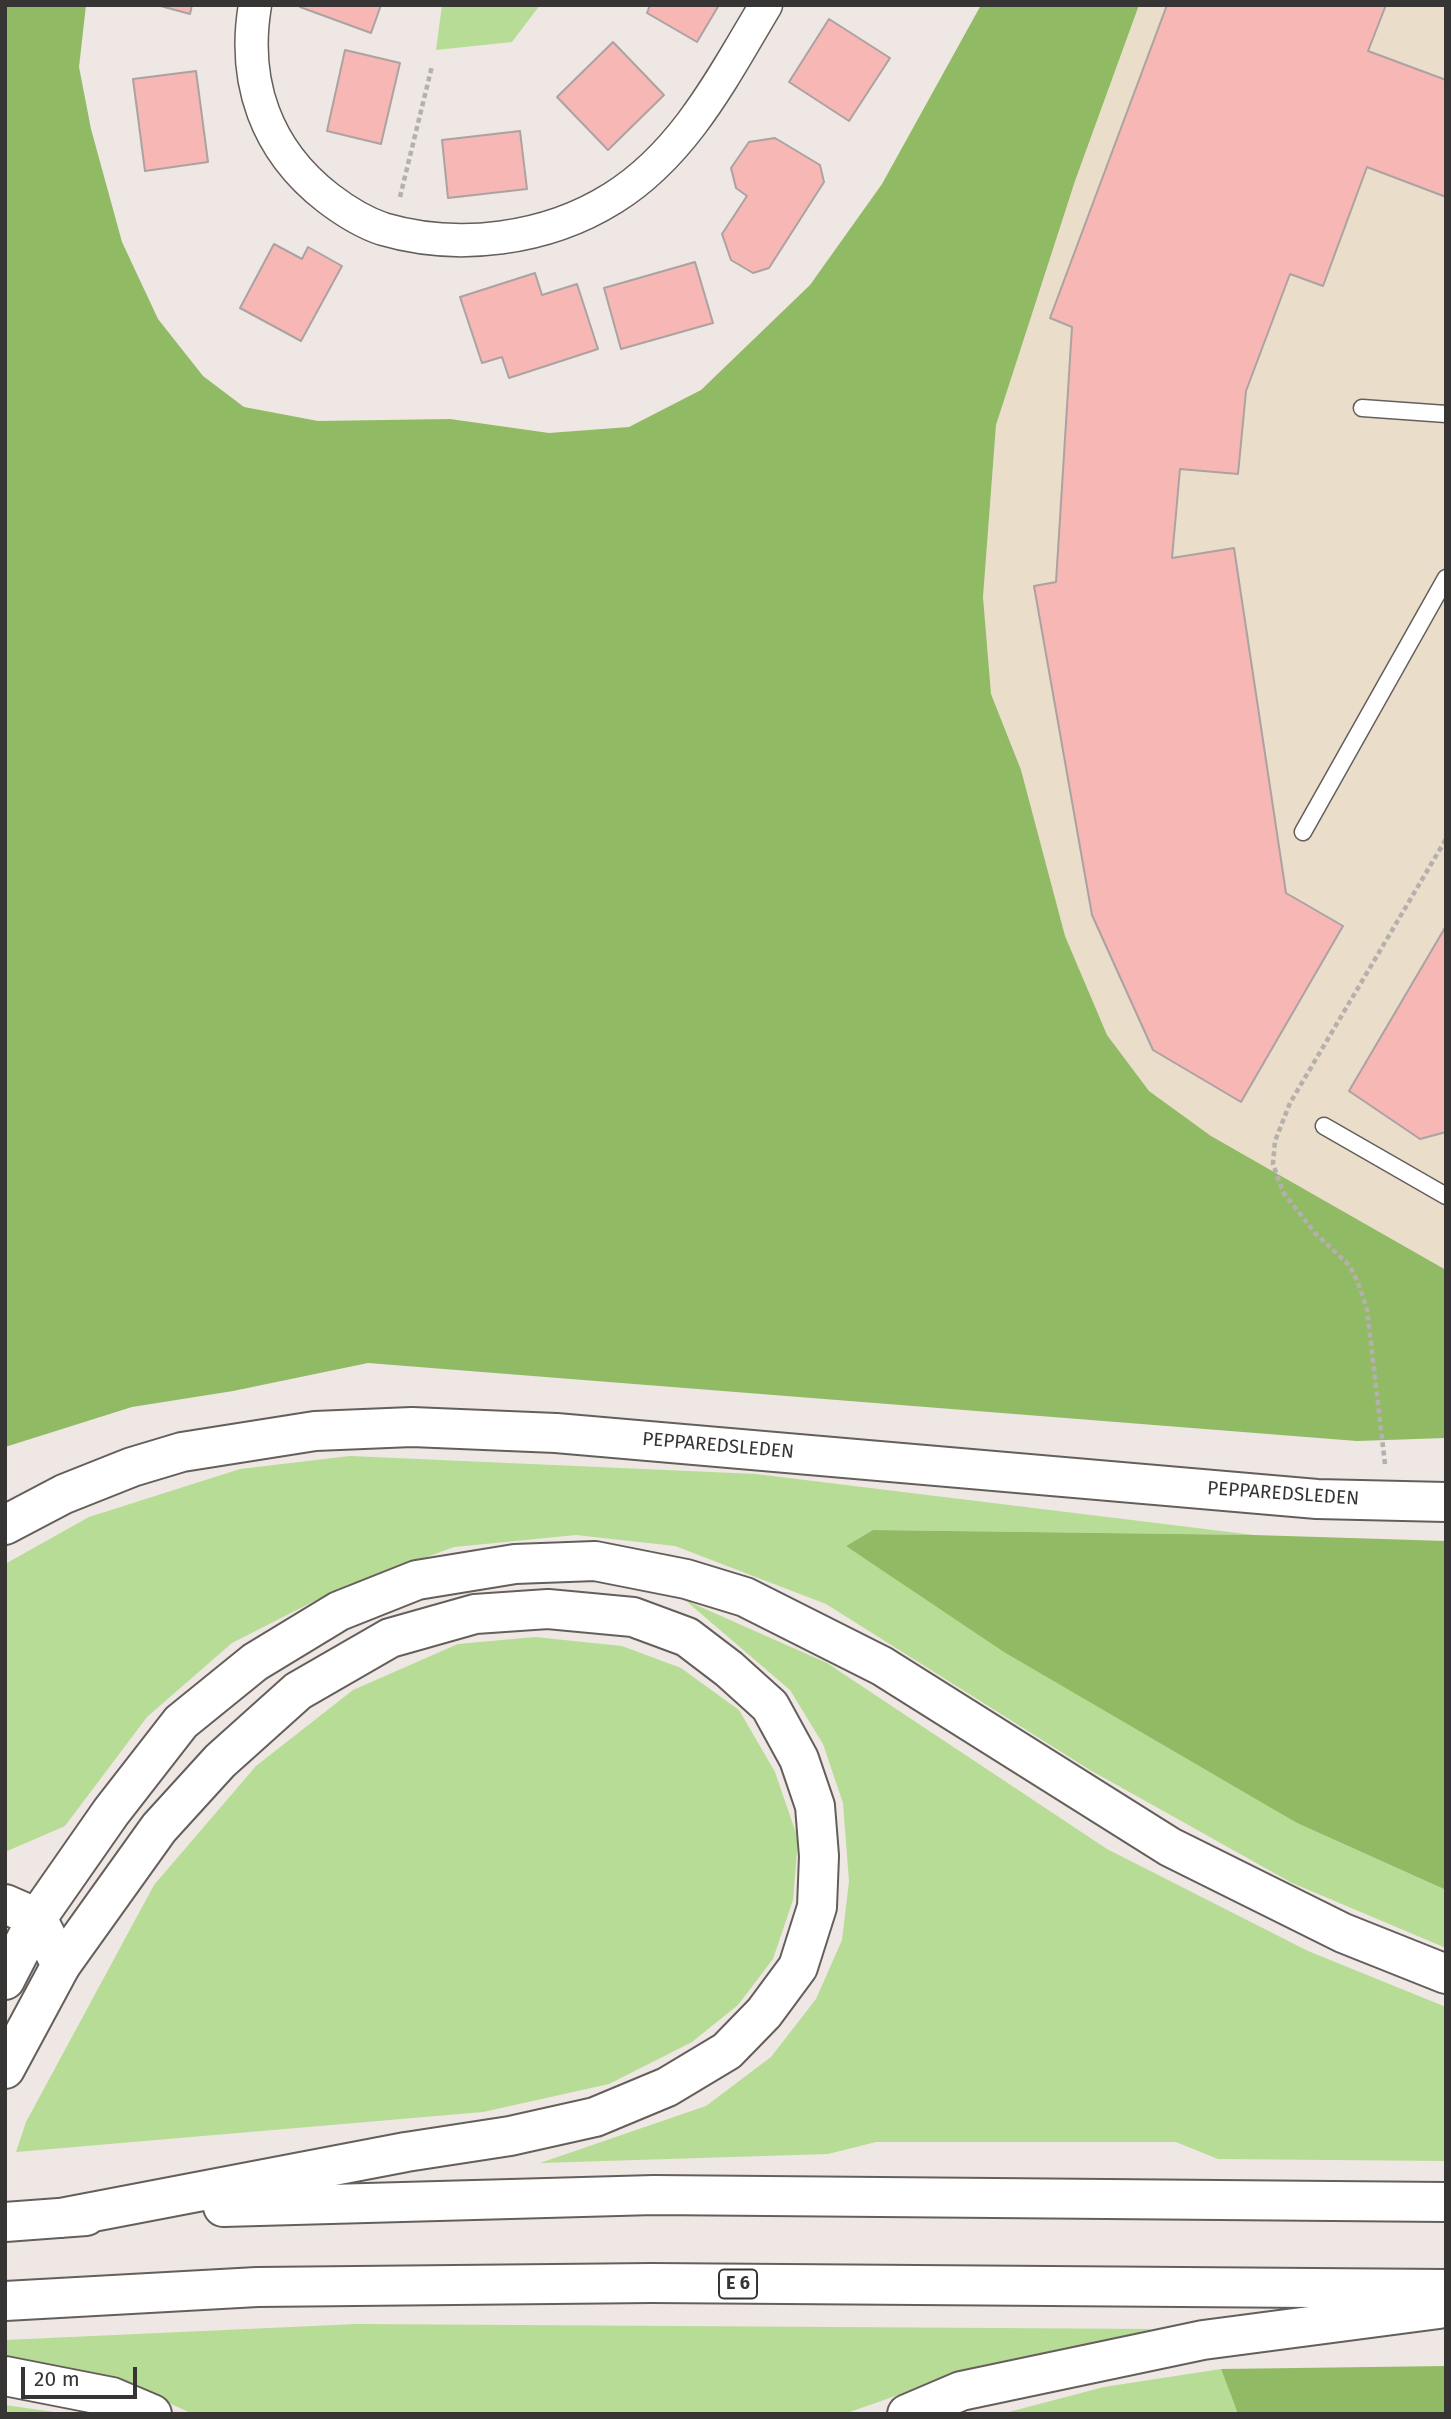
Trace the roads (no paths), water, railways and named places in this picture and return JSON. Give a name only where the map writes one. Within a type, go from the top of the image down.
[{"type":"main road","name":"PEPPAREDSLEDEN","points":[[5,1525],[64,1494],[132,1467],[182,1452],[315,1431],[412,1427],[556,1433],[1317,1499],[1446,1502]]},
{"type":"main road","points":[[61,1965],[9,1964],[21,1911],[111,1812],[181,1722],[255,1662],[340,1611],[417,1580],[515,1564],[595,1561],[686,1579],[745,1597],[882,1666],[1170,1847],[1343,1933],[1446,1974]]},
{"type":"main road","points":[[5,2069],[61,1965],[159,1828],[220,1761],[298,1691],[390,1638],[475,1614],[548,1609],[633,1617],[687,1637],[729,1669],[769,1706],[799,1759],[816,1806],[819,1856],[817,1907],[798,1966],[764,2013],[727,2051],[667,2087],[595,2117],[510,2136],[405,2152],[61,2218]]},
{"type":"main road","points":[[21,1911],[61,1965]]},
{"type":"main road","points":[[5,2222],[258,2205],[654,2195],[1446,2202]]},
{"type":"main road","name":"E 6","points":[[5,2301],[257,2287],[638,2283],[1446,2289]]},
{"type":"main road","points":[[907,2414],[961,2391],[1203,2340],[1446,2308]]},
{"type":"main road","points":[[5,2376],[112,2397],[152,2414]]},
{"type":"street","points":[[255,5],[252,20],[252,63],[260,103],[271,134],[292,164],[319,191],[350,215],[391,230],[423,237],[470,240],[522,235],[569,221],[613,198],[655,166],[683,135],[713,93],[766,5]]},
{"type":"lane","points":[[1362,408],[1446,414]]},
{"type":"lane","points":[[1303,832],[1446,579]]},
{"type":"lane","points":[[1324,1126],[1446,1196]]}]
